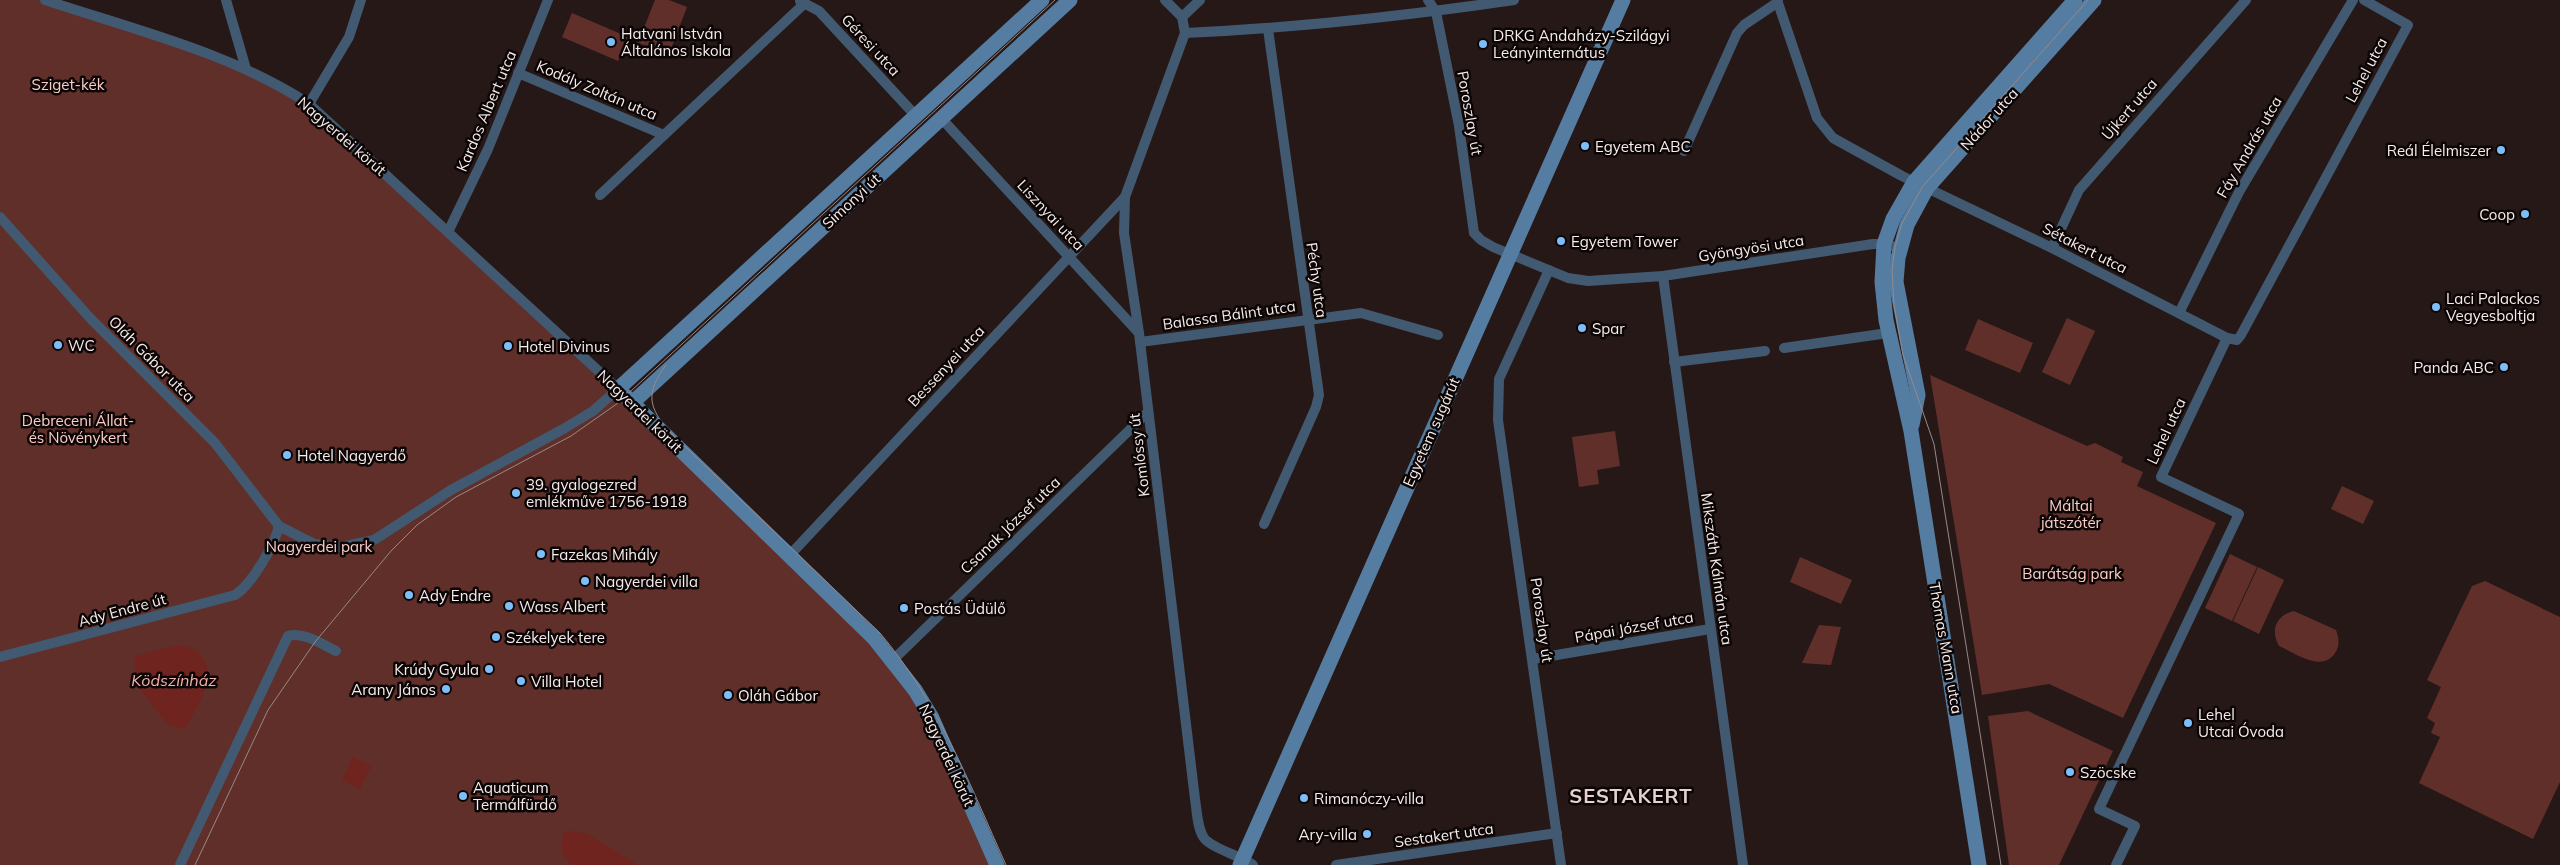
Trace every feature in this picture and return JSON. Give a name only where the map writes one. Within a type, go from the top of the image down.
[{"type":"street","name":"Nagyerdei körút","points":[[45,0],[246,69],[280,85],[309,104],[618,389],[874,638],[893,660],[932,718],[997,865]]},
{"type":"street","points":[[226,0],[246,69]]},
{"type":"street","points":[[309,104],[349,37],[361,0]]},
{"type":"street","name":"Kardos Albert utca","points":[[448,232],[488,149],[548,0]]},
{"type":"street","name":"Simonyi út","points":[[618,389],[1042,0]]},
{"type":"street","name":"Simonyi út","points":[[632,403],[1070,0]]},
{"type":"street","points":[[1165,0],[1182,17],[1185,33],[1268,29],[1436,12],[1514,0]]},
{"type":"street","points":[[1182,17],[1200,0]]},
{"type":"street","name":"Poroszlay út","points":[[1428,0],[1436,12],[1459,126],[1474,233]]},
{"type":"street","name":"Egyetem sugárút","points":[[1246,863],[1623,0]]},
{"type":"street","name":"Újkert utca","points":[[2052,248],[2079,190],[2246,0]]},
{"type":"street","name":"Fáy András utca","points":[[2179,313],[2239,192],[2353,0]]},
{"type":"street","name":"Lehel utca","points":[[2116,865],[2135,826],[2099,809],[2239,514],[2161,477],[2227,338],[2238,340],[2241,336],[2408,25],[2364,0]]},
{"type":"street","points":[[1684,151],[1737,33],[1744,24],[1778,1],[1817,118],[1823,128],[1833,138],[1921,185]]},
{"type":"street","name":"Kodály Zoltán utca","points":[[600,195],[802,2]]},
{"type":"street","name":"Géresi utca","points":[[802,2],[819,11],[916,116]]},
{"type":"street","name":"Nádor utca","points":[[1884,244],[1893,219],[1921,185],[2085,2]]},
{"type":"street","name":"Péchy utca","points":[[1264,524],[1316,407],[1319,395],[1268,29]]},
{"type":"street","name":"Komlóssy út","points":[[1185,33],[1125,197],[1124,232],[1139,338],[1198,814],[1203,836],[1207,842],[1246,863]]},
{"type":"street","name":"Kodály Zoltán utca","points":[[518,73],[664,135]]},
{"type":"street","name":"Lisznyai utca","points":[[941,118],[1070,257],[1139,338]]},
{"type":"street","name":"Sétakert utca","points":[[1921,185],[2052,248],[2227,338]]},
{"type":"street","name":"Nádor utca","points":[[1900,248],[1921,185]]},
{"type":"street","name":"Bessenyei utca","points":[[789,556],[1125,197]]},
{"type":"street","name":"Oláh Gábor utca","points":[[0,217],[90,318],[215,443],[278,526]]},
{"type":"street","name":"Gyöngyösi utca","points":[[1474,233],[1493,248],[1568,278],[1588,281],[1663,276],[1884,244],[1900,248]]},
{"type":"street","name":"Thomas Mann utca","points":[[1884,244],[1882,282],[1888,333],[1911,431],[1979,865]]},
{"type":"street","name":"Thomas Mann utca","points":[[1900,248],[1896,282],[1918,395],[1911,431]]},
{"type":"street","name":"Poroszlay út","points":[[1549,270],[1499,379],[1498,420],[1561,865]]},
{"type":"street","name":"Mikszáth Kálmán utca","points":[[1663,276],[1743,865]]},
{"type":"street","name":"Balassa Bálint utca","points":[[1139,338],[1361,313],[1438,335]]},
{"type":"street","points":[[1784,348],[1888,333]]},
{"type":"street","points":[[1674,362],[1765,351]]},
{"type":"street","points":[[278,526],[297,537],[327,547],[353,545],[374,540],[451,490],[593,411],[618,389]]},
{"type":"street","name":"Csanak József utca","points":[[893,660],[1148,412]]},
{"type":"street","name":"Ady Endre út","points":[[0,657],[235,596],[249,584],[277,534],[278,526]]},
{"type":"street","name":"Pápai József utca","points":[[1533,659],[1710,629]]},
{"type":"street","points":[[180,865],[288,636],[294,634],[336,651]]},
{"type":"street","name":"Sestakert utca","points":[[1336,865],[1398,861],[1557,833]]},
{"type":"green space","name":"Nagyerdei park","points":[[0,0],[45,0],[218,58],[280,85],[470,252],[874,638],[925,717],[992,865],[0,865]]},
{"type":"green space","points":[[655,0],[669,0],[687,7],[669,54],[638,43]]},
{"type":"green space","points":[[572,13],[628,37],[618,61],[562,37]]},
{"type":"green space","points":[[2067,318],[2095,331],[2070,385],[2042,372]]},
{"type":"green space","points":[[1978,319],[2033,343],[2020,373],[1965,350]]},
{"type":"green space","name":"Barátság park","points":[[1930,375],[2087,446],[2095,443],[2123,457],[2121,462],[2143,472],[2137,486],[2216,523],[2123,718],[2049,684],[1982,695]]},
{"type":"green space","points":[[1615,431],[1620,466],[1597,470],[1599,484],[1579,487],[1572,437]]},
{"type":"green space","points":[[2342,486],[2374,501],[2363,524],[2331,509]]},
{"type":"green space","points":[[2230,554],[2257,567],[2232,621],[2205,608]]},
{"type":"green space","points":[[1800,557],[1852,580],[1841,604],[1790,582]]},
{"type":"green space","points":[[2258,567],[2284,580],[2259,634],[2233,621]]},
{"type":"green space","points":[[2485,581],[2560,617],[2560,782],[2533,839],[2419,783],[2440,737],[2431,733],[2435,723],[2427,718],[2441,687],[2427,680],[2472,586]]},
{"type":"green space","points":[[2294,611],[2336,630],[2338,648],[2330,659],[2323,661],[2308,660],[2279,646],[2275,634],[2276,624],[2283,616]]},
{"type":"green space","points":[[1819,625],[1841,627],[1831,665],[1802,663]]},
{"type":"green space","points":[[2028,711],[2113,751],[2059,865],[2009,865],[1988,716]]},
{"type":"water","name":"Ködszínház","points":[[175,646],[188,647],[200,654],[206,662],[208,672],[204,692],[185,730],[166,723],[137,685],[134,656]]},
{"type":"water","points":[[353,757],[371,766],[360,789],[342,780]]},
{"type":"water","points":[[565,832],[588,834],[638,865],[572,865],[566,858],[561,845]]},
{"type":"tram line","points":[[195,865],[268,710],[315,642],[391,551],[417,525],[456,497],[571,436],[618,403],[1055,0]]},
{"type":"tram line","points":[[2001,865],[1934,444],[1903,355],[1894,305],[1892,270],[1895,247],[1902,223],[1923,186],[2088,0]]},
{"type":"tram line","points":[[666,365],[659,375],[652,392],[654,408],[663,424],[880,633],[901,660],[936,716],[951,744],[1006,865]]},
{"type":"place","name":"Hatvani István Általános Iskola","points":[[611,42]]},
{"type":"place","name":"DRKG Andaházy-Szilágyi Leányinternátus","points":[[1483,44]]},
{"type":"place","name":"Egyetem ABC","points":[[1585,146]]},
{"type":"place","name":"Reál Élelmiszer","points":[[2501,150]]},
{"type":"place","name":"Coop","points":[[2525,214]]},
{"type":"place","name":"Egyetem Tower","points":[[1561,241]]},
{"type":"place","name":"Laci Palackos Vegyesboltja","points":[[2436,307]]},
{"type":"place","name":"Spar","points":[[1582,328]]},
{"type":"place","name":"WC","points":[[58,345]]},
{"type":"place","name":"Hotel Divinus","points":[[508,346]]},
{"type":"place","name":"Panda ABC","points":[[2504,367]]},
{"type":"place","name":"Hotel Nagyerdő","points":[[287,455]]},
{"type":"place","name":"39. gyalogezred emlékműve 1756-1918","points":[[516,493]]},
{"type":"place","name":"Fazekas Mihály","points":[[541,554]]},
{"type":"place","name":"Nagyerdei villa","points":[[585,581]]},
{"type":"place","name":"Ady Endre","points":[[409,595]]},
{"type":"place","name":"Wass Albert","points":[[509,606]]},
{"type":"place","name":"Postás Üdülő","points":[[904,608]]},
{"type":"place","name":"Székelyek tere","points":[[496,637]]},
{"type":"place","name":"Krúdy Gyula","points":[[489,669]]},
{"type":"place","name":"Villa Hotel","points":[[521,681]]},
{"type":"place","name":"Arany János","points":[[446,689]]},
{"type":"place","name":"Oláh Gábor","points":[[728,695]]},
{"type":"place","name":"Lehel Utcai Óvoda","points":[[2188,723]]},
{"type":"place","name":"Szöcske","points":[[2070,772]]},
{"type":"place","name":"Aquaticum Termálfürdő","points":[[463,796]]},
{"type":"place","name":"Rimanóczy-villa","points":[[1304,798]]},
{"type":"place","name":"Ary-villa","points":[[1367,834]]},
{"type":"district","name":"SESTAKERT","points":[[1631,795]]},
{"type":"park label","name":"Sziget-kék","points":[[68,84]]},
{"type":"park label","name":"Debreceni Állat- és Növénykert","points":[[78,428]]},
{"type":"park label","name":"Máltai játszótér","points":[[2071,514]]}]
